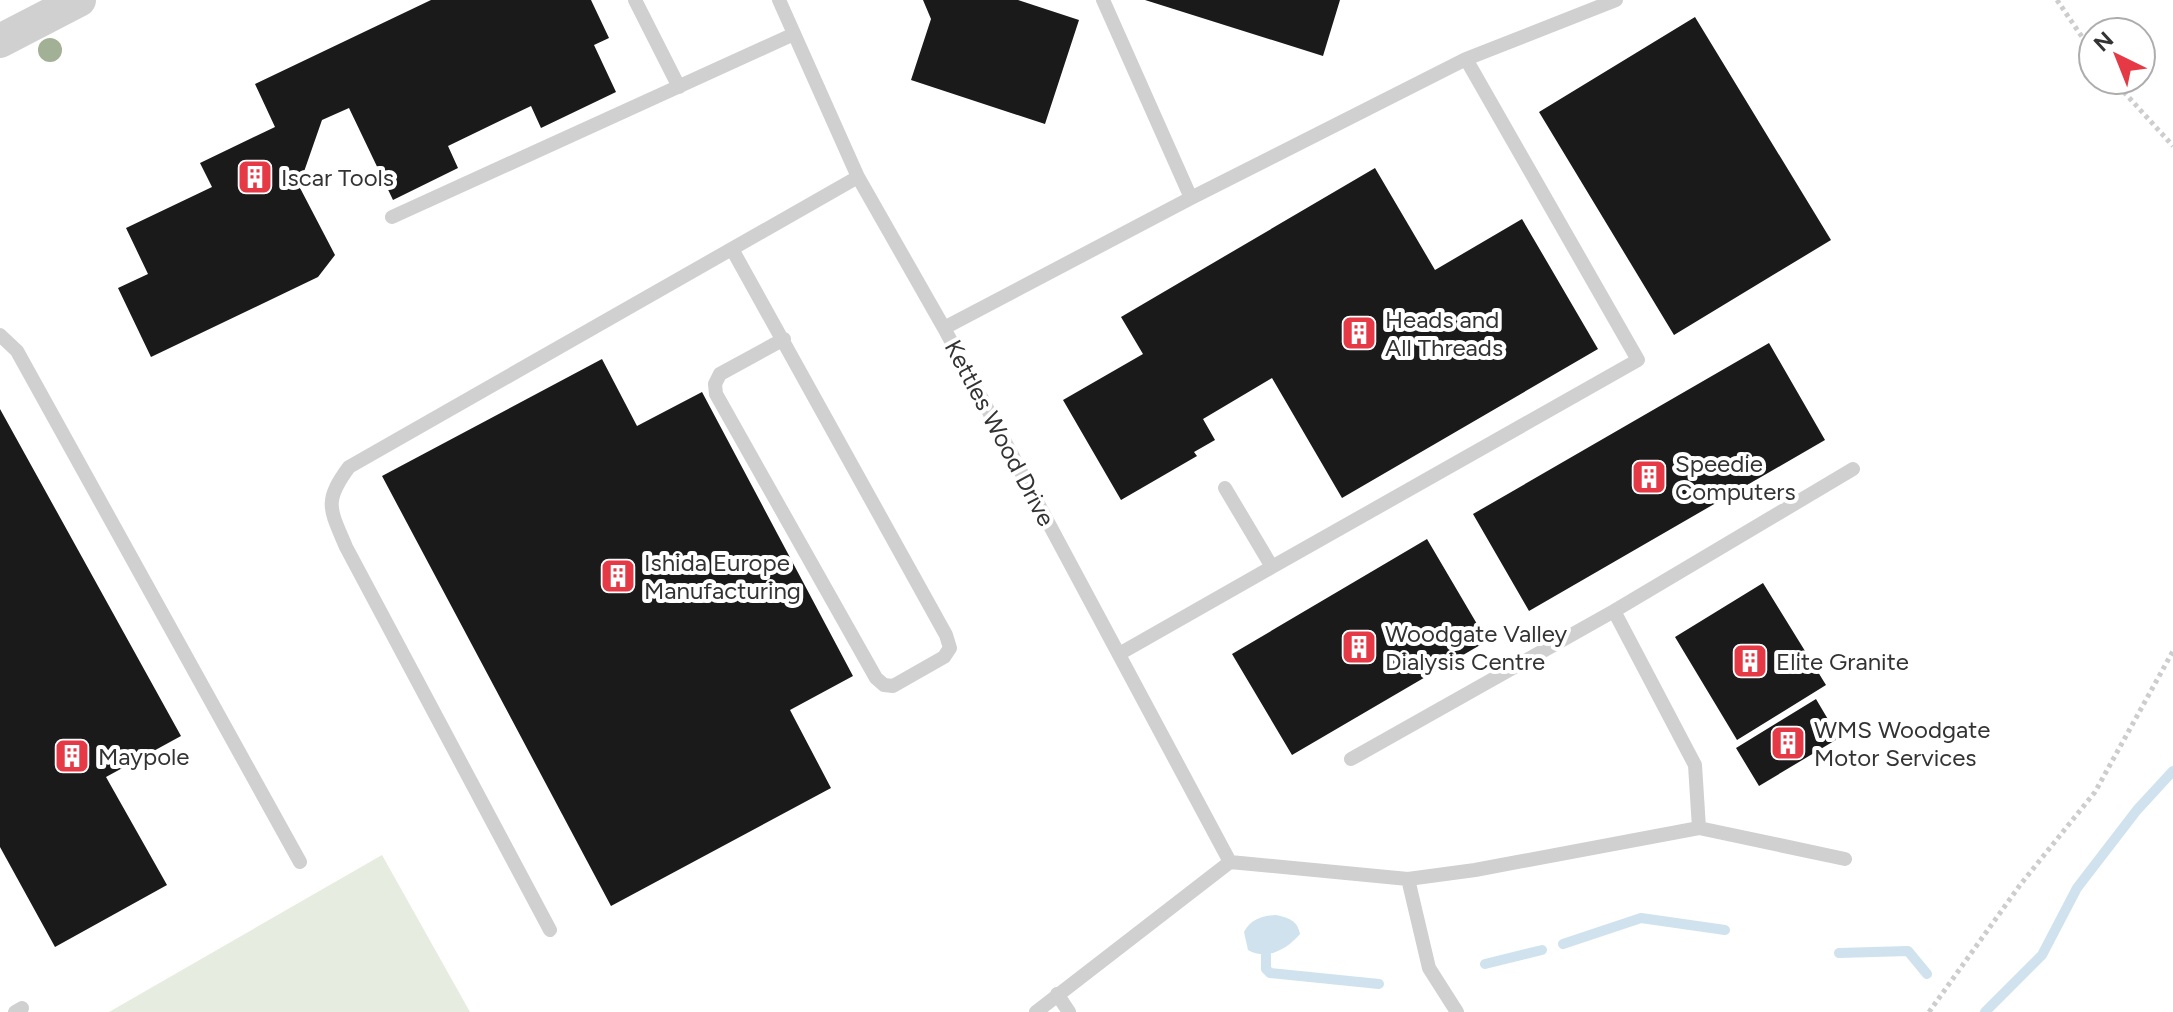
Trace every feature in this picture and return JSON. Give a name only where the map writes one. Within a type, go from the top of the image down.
[{"type":"street","points":[[0,41],[79,0]]},
{"type":"lane","points":[[635,0],[679,87]]},
{"type":"lane","name":"Kettles Wood Drive","points":[[779,0],[858,177],[944,328],[1230,862]]},
{"type":"lane","points":[[1103,0],[1191,198]]},
{"type":"lane","points":[[944,328],[1191,198],[1466,59],[1615,0]]},
{"type":"lane","points":[[392,217],[794,34]]},
{"type":"lane","points":[[1119,654],[1638,360],[1466,59]]},
{"type":"lane","points":[[550,930],[346,547],[330,511],[334,488],[349,467],[858,177]]},
{"type":"lane","points":[[732,249],[784,339],[946,635],[950,648],[944,657],[893,686],[884,685],[876,678],[716,394],[715,384],[720,374],[784,339]]},
{"type":"lane","points":[[0,335],[17,351],[300,862]]},
{"type":"lane","points":[[1351,759],[1614,611],[1853,469]]},
{"type":"lane","points":[[1225,488],[1272,567]]},
{"type":"lane","points":[[1614,611],[1695,765],[1699,828]]},
{"type":"lane","points":[[1036,1012],[1230,862],[1408,879],[1475,870],[1699,828],[1845,859]]},
{"type":"lane","points":[[1408,879],[1429,968],[1457,1012]]},
{"type":"lane","points":[[1057,994],[1069,1012]]},
{"type":"path","points":[[2057,0],[2077,29]]},
{"type":"path","points":[[2128,96],[2173,146]]},
{"type":"path","points":[[1929,1012],[2020,885],[2095,792],[2173,651]]},
{"type":"shaded area","points":[[382,855],[470,1012],[109,1012]]},
{"type":"water","points":[[1276,915],[1292,920],[1300,934],[1276,952],[1262,954],[1248,950],[1244,932],[1250,924],[1257,919]]},
{"type":"building","name":"Iscar Tools","points":[[431,0],[591,0],[609,38],[594,45],[616,92],[541,128],[531,106],[448,146],[458,168],[393,200],[349,108],[322,120],[299,186],[335,255],[318,277],[151,357],[118,288],[148,274],[126,228],[212,187],[200,163],[275,127],[255,84]]},
{"type":"building","points":[[923,0],[1018,0],[1079,20],[1045,124],[911,80],[931,19]]},
{"type":"building","points":[[1145,0],[1340,0],[1323,56]]},
{"type":"building","points":[[1695,17],[1831,240],[1674,335],[1539,112]]},
{"type":"building","name":"Heads and All Threads","points":[[1375,168],[1435,270],[1522,219],[1598,349],[1342,498],[1272,378],[1203,419],[1215,440],[1194,452],[1197,456],[1121,500],[1063,400],[1143,354],[1121,317]]},
{"type":"building","name":"Speedie Computers","points":[[1769,343],[1825,440],[1529,611],[1473,514]]},
{"type":"building","name":"Ishida Europe Manufacturing","points":[[602,359],[637,426],[702,392],[853,676],[790,710],[831,788],[611,906],[382,476]]},
{"type":"building","name":"Maypole","points":[[0,409],[181,736],[106,777],[167,885],[55,947],[0,847]]},
{"type":"building","name":"Woodgate Valley Dialysis Centre","points":[[1427,539],[1487,641],[1292,755],[1232,654]]},
{"type":"building","name":"Elite Granite","points":[[1763,583],[1826,685],[1737,740],[1675,637]]},
{"type":"building","name":"WMS Woodgate Motor Services","points":[[1816,699],[1839,738],[1759,786],[1736,748]]},
{"type":"waterway","points":[[1985,1012],[2042,955],[2077,888],[2137,810],[2173,771]]},
{"type":"waterway","points":[[1563,944],[1641,918],[1725,930]]},
{"type":"waterway","points":[[1485,964],[1542,950]]},
{"type":"waterway","points":[[1839,953],[1908,951],[1927,974]]},
{"type":"waterway","points":[[1266,955],[1266,969],[1270,973],[1379,984]]},
{"type":"place","name":"Iscar Tools","points":[[255,177]]},
{"type":"place","name":"Heads and All Threads","points":[[1359,333]]},
{"type":"place","name":"Speedie Computers","points":[[1649,477]]},
{"type":"place","name":"Ishida Europe Manufacturing","points":[[618,576]]},
{"type":"place","name":"Woodgate Valley Dialysis Centre","points":[[1359,647]]},
{"type":"place","name":"Elite Granite","points":[[1750,661]]},
{"type":"place","name":"WMS Woodgate Motor Services","points":[[1788,743]]},
{"type":"place","name":"Maypole","points":[[72,756]]}]
